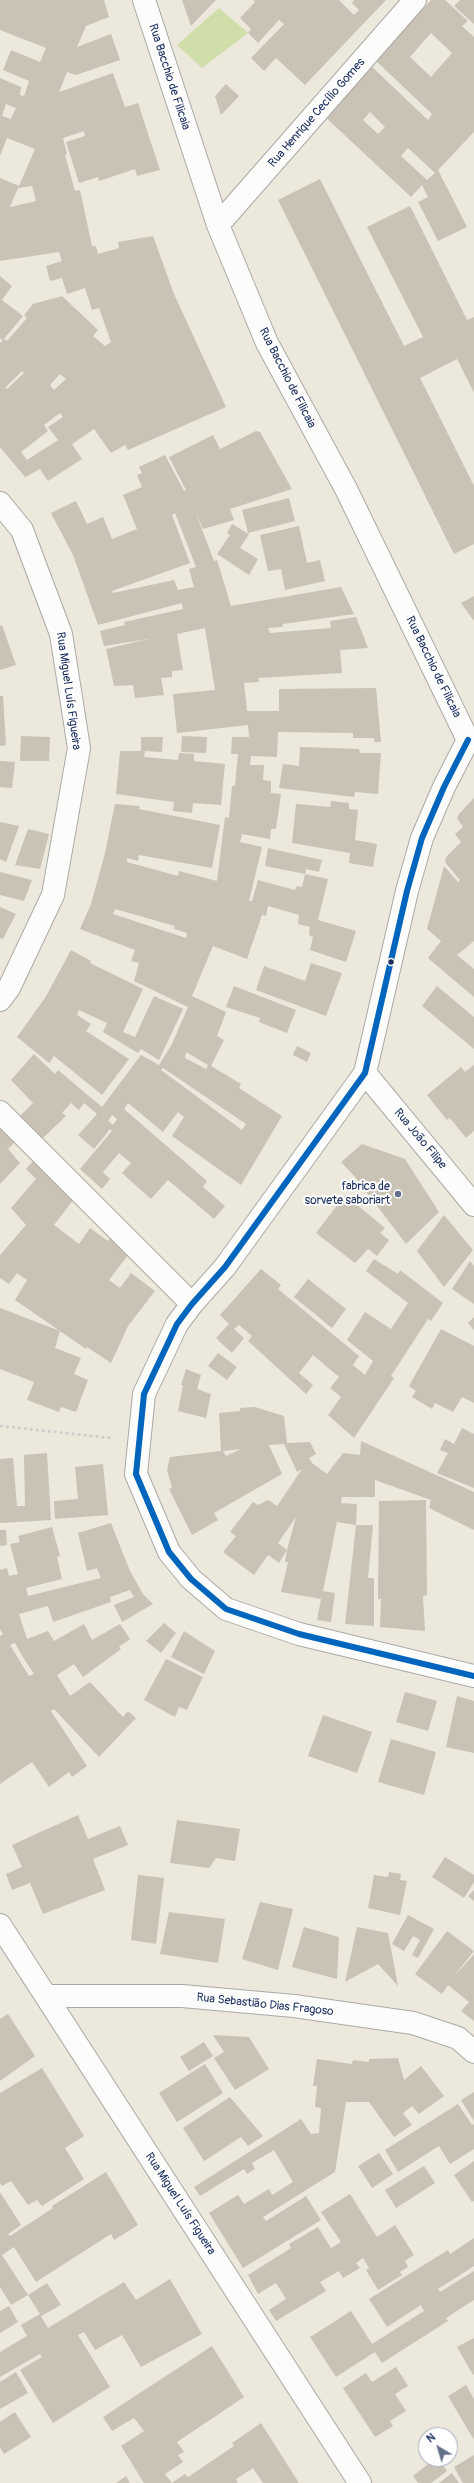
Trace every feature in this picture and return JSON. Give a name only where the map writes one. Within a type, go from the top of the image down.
[{"type":"street","name":"Rua Bacchio de Filicaia","points":[[144,0],[218,226],[267,343],[346,489],[471,742]]},
{"type":"street","name":"Rua Henrique Cecílio Gomes","points":[[218,226],[415,0]]},
{"type":"street","name":"Rua Miguel Luís Figueira","points":[[0,503],[22,530],[61,634],[79,748],[52,895],[9,988],[0,1000]]},
{"type":"street","points":[[471,742],[444,787],[422,838],[407,891],[365,1073],[225,1267],[192,1304],[177,1324],[144,1394],[136,1474],[169,1552],[191,1579],[226,1609],[299,1634],[474,1676]]},
{"type":"street","name":"Rua João Filipe","points":[[365,1073],[474,1205]]},
{"type":"street","points":[[0,1112],[192,1304]]},
{"type":"street","name":"Rua Miguel Luís Figueira","points":[[0,1924],[360,2483]]},
{"type":"street","name":"Rua Sebastião Dias Fragoso","points":[[47,1996],[182,1996],[294,2006],[413,2023],[458,2038],[474,2052]]},
{"type":"path","points":[[0,1426],[139,1441]]},
{"type":"green space","points":[[219,8],[248,33],[202,68],[177,45]]},
{"type":"building","points":[[0,0],[104,0],[109,17],[86,26],[77,47],[111,34],[120,60],[76,75],[67,72],[59,92],[113,73],[125,107],[138,103],[160,170],[137,176],[135,169],[99,181],[98,177],[79,183],[66,142],[85,136],[84,131],[63,138],[67,154],[65,155],[75,191],[80,190],[92,246],[96,246],[98,254],[119,248],[118,242],[153,236],[174,294],[226,407],[128,450],[125,445],[111,453],[94,429],[72,444],[82,459],[48,481],[40,469],[25,477],[0,447],[0,343],[4,339],[7,341],[27,318],[24,315],[33,304],[62,296],[98,330],[93,336],[105,346],[111,342],[99,308],[92,310],[85,288],[67,294],[62,278],[50,281],[46,266],[62,261],[59,252],[0,261],[0,178],[19,186],[35,149],[7,138],[0,156],[0,78],[21,87],[20,95],[24,96],[29,81],[3,70],[11,50],[40,62],[46,48],[0,30]],"holes":[[[6,104],[16,108],[11,119],[2,116]],[[32,186],[36,201],[10,207],[18,188]],[[22,371],[24,373],[7,389],[5,388]],[[60,374],[66,379],[54,390],[50,385]],[[60,413],[63,417],[48,427],[58,440],[27,460],[21,452],[48,431],[44,425]]]},
{"type":"building","points":[[182,0],[216,0],[191,26]]},
{"type":"building","points":[[253,0],[339,0],[354,15],[359,10],[352,3],[354,0],[386,0],[305,85],[276,58],[264,71],[251,58],[284,24],[279,20],[258,43],[248,33],[251,29],[240,18],[255,2]]},
{"type":"building","points":[[431,0],[445,0],[468,21],[462,26],[474,37],[474,132],[438,170],[467,227],[438,241],[418,202],[428,197],[422,185],[411,197],[323,115],[370,65],[428,120],[432,114],[375,60]],"holes":[[[431,33],[452,53],[431,77],[410,57]],[[370,112],[385,127],[378,134],[363,120]],[[408,148],[435,173],[427,180],[401,156]]]},
{"type":"building","points":[[460,0],[474,0],[474,24],[454,6]]},
{"type":"building","points":[[226,84],[239,96],[221,115],[215,96]]},
{"type":"building","points":[[320,179],[404,346],[423,337],[367,227],[410,206],[467,320],[474,317],[474,393],[457,359],[420,378],[474,486],[474,544],[454,554],[278,200]]},
{"type":"building","points":[[0,276],[12,286],[2,300],[23,316],[3,340],[0,338]]},
{"type":"building","points":[[256,431],[260,432],[292,489],[230,509],[234,520],[203,529],[195,511],[214,561],[217,560],[231,606],[341,587],[354,614],[283,624],[282,627],[268,628],[270,633],[331,628],[330,621],[356,617],[368,648],[340,650],[342,673],[258,678],[259,682],[244,683],[247,711],[279,711],[279,689],[376,688],[381,742],[374,742],[374,738],[353,738],[353,733],[278,732],[277,757],[251,756],[250,765],[264,765],[263,780],[271,781],[271,793],[281,794],[276,829],[271,829],[270,839],[242,834],[240,842],[262,847],[249,901],[252,901],[258,880],[295,890],[297,886],[302,887],[305,874],[328,879],[318,920],[356,931],[346,962],[310,950],[313,937],[309,935],[310,927],[298,924],[299,915],[268,906],[266,916],[262,915],[247,959],[213,946],[192,996],[226,1012],[217,1036],[224,1040],[211,1066],[241,1084],[239,1088],[282,1116],[241,1185],[172,1136],[184,1117],[178,1112],[163,1132],[128,1103],[124,1109],[207,1181],[203,1187],[225,1206],[214,1219],[168,1180],[151,1199],[122,1173],[131,1163],[119,1153],[103,1172],[110,1179],[102,1189],[80,1169],[112,1131],[110,1129],[94,1149],[78,1135],[97,1114],[84,1103],[79,1110],[71,1103],[62,1113],[66,1116],[42,1139],[20,1116],[33,1103],[11,1080],[34,1054],[55,1074],[58,1070],[102,1107],[141,1055],[159,1065],[172,1044],[188,1007],[134,981],[139,963],[131,961],[135,950],[80,929],[91,904],[105,853],[115,804],[140,806],[139,809],[220,825],[212,868],[139,855],[138,861],[127,858],[127,862],[178,876],[179,871],[217,881],[225,817],[229,818],[232,786],[235,786],[238,754],[231,754],[232,737],[249,737],[248,725],[177,733],[173,694],[215,690],[205,628],[177,634],[183,670],[172,671],[172,677],[161,678],[164,695],[135,698],[133,685],[114,686],[106,649],[148,639],[104,646],[100,631],[125,625],[124,622],[183,609],[182,603],[98,625],[73,555],[51,513],[76,501],[87,524],[103,517],[112,539],[137,529],[123,495],[142,487],[137,475],[142,473],[139,467],[165,455],[184,491],[186,490],[169,457],[213,435],[220,449]],"holes":[[[175,513],[196,567],[189,569],[194,587],[178,590],[174,580],[113,593],[112,591],[190,563],[172,515]],[[115,909],[175,926],[174,929],[187,933],[186,938],[113,914]],[[186,1052],[208,1065],[206,1069],[185,1058]],[[163,1068],[246,1124],[242,1130],[161,1070]],[[112,1115],[117,1119],[113,1125],[108,1121]]]},
{"type":"building","points":[[289,498],[295,521],[248,533],[242,510]]},
{"type":"building","points":[[232,524],[249,534],[240,548],[258,559],[249,575],[217,554],[230,535],[227,533]]},
{"type":"building","points":[[299,526],[307,563],[320,560],[325,581],[285,590],[281,569],[268,571],[260,535]]},
{"type":"building","points":[[474,596],[474,621],[461,603]]},
{"type":"building","points":[[2,625],[16,665],[0,670],[0,626]]},
{"type":"building","points":[[0,696],[3,696],[6,745],[0,746]]},
{"type":"building","points":[[21,736],[50,737],[49,761],[20,761]]},
{"type":"building","points":[[182,736],[207,737],[206,753],[181,752]]},
{"type":"building","points":[[141,737],[163,737],[162,752],[145,751],[144,757],[178,760],[179,753],[194,754],[194,761],[225,764],[221,805],[193,803],[192,813],[173,811],[174,802],[116,794],[120,751],[141,751]]},
{"type":"building","points":[[300,747],[359,749],[360,753],[381,753],[378,794],[355,792],[354,797],[279,788],[283,764],[299,766]]},
{"type":"building","points":[[0,761],[15,762],[12,788],[0,787]]},
{"type":"building","points":[[474,798],[474,941],[457,955],[474,969],[474,997],[428,958],[441,941],[427,929],[444,866],[458,882],[460,880],[445,862],[446,857],[461,842],[455,834],[463,827],[457,818]]},
{"type":"building","points":[[331,801],[349,803],[349,809],[358,810],[355,840],[377,844],[373,867],[349,863],[350,853],[292,843],[296,804],[330,807]]},
{"type":"building","points":[[0,822],[19,826],[6,862],[0,859]]},
{"type":"building","points":[[28,829],[49,834],[40,869],[15,865]]},
{"type":"building","points":[[268,848],[322,860],[319,872],[306,869],[305,874],[265,866]]},
{"type":"building","points":[[0,872],[32,880],[24,901],[0,895]]},
{"type":"building","points":[[0,907],[16,914],[3,939],[0,938]]},
{"type":"building","points":[[71,950],[91,961],[90,963],[143,989],[123,1032],[135,1037],[154,996],[183,1009],[159,1060],[141,1049],[138,1053],[103,1032],[107,1023],[79,1010],[77,1015],[91,1024],[86,1031],[129,1059],[102,1095],[54,1056],[49,1063],[17,1037],[45,998]]},
{"type":"building","points":[[311,963],[342,973],[326,1016],[256,990],[264,966],[305,981]]},
{"type":"building","points":[[234,986],[296,1010],[287,1033],[259,1022],[260,1018],[226,1007]]},
{"type":"building","points":[[437,986],[474,1017],[474,1049],[422,1006]]},
{"type":"building","points":[[297,1046],[311,1053],[307,1062],[293,1055]]},
{"type":"building","points":[[474,1065],[474,1131],[466,1138],[450,1118],[447,1120],[427,1095],[461,1067],[465,1072]]},
{"type":"building","points":[[0,1122],[17,1140],[8,1149],[20,1163],[0,1184]]},
{"type":"building","name":"fabrica de sorvete saboriart","points":[[362,1144],[405,1159],[439,1212],[406,1244],[355,1177],[341,1162]]},
{"type":"building","points":[[35,1159],[74,1199],[54,1225],[79,1244],[90,1228],[108,1241],[111,1237],[128,1255],[109,1280],[120,1288],[131,1273],[155,1291],[128,1326],[111,1363],[87,1347],[86,1349],[15,1300],[27,1280],[17,1273],[9,1284],[0,1278],[0,1255],[26,1225],[11,1208],[36,1179],[26,1169]]},
{"type":"building","points":[[345,1195],[385,1228],[380,1233],[389,1240],[377,1256],[368,1249],[355,1263],[316,1233]]},
{"type":"building","points":[[444,1215],[473,1250],[444,1287],[417,1251]]},
{"type":"building","points":[[374,1259],[398,1274],[400,1270],[443,1303],[431,1321],[428,1319],[391,1376],[394,1378],[354,1438],[328,1415],[341,1397],[330,1388],[339,1377],[313,1355],[299,1373],[313,1385],[306,1394],[248,1341],[252,1336],[239,1325],[234,1329],[244,1338],[232,1353],[216,1338],[229,1324],[220,1315],[261,1269],[281,1285],[278,1289],[359,1356],[353,1365],[365,1375],[373,1361],[347,1340],[365,1312],[391,1329],[408,1303],[366,1271]]},
{"type":"building","points":[[470,1261],[474,1266],[474,1304],[452,1289]]},
{"type":"building","points":[[308,1279],[346,1309],[332,1328],[294,1297]]},
{"type":"building","points":[[0,1308],[60,1331],[55,1348],[81,1358],[74,1374],[88,1380],[76,1412],[61,1407],[59,1412],[27,1400],[34,1382],[0,1369]]},
{"type":"building","points":[[474,1317],[474,1330],[468,1323]]},
{"type":"building","points":[[441,1329],[474,1346],[474,1403],[462,1397],[453,1412],[435,1403],[432,1409],[412,1397],[416,1391],[409,1386]]},
{"type":"building","points":[[218,1353],[237,1367],[227,1380],[208,1366]]},
{"type":"building","points":[[186,1369],[201,1375],[197,1389],[211,1394],[206,1418],[178,1411],[183,1385],[181,1385]]},
{"type":"building","points":[[255,1407],[284,1416],[287,1443],[310,1442],[316,1454],[309,1458],[312,1463],[327,1474],[343,1453],[360,1455],[361,1441],[474,1492],[474,1530],[429,1508],[431,1500],[375,1480],[375,1497],[342,1497],[341,1503],[357,1504],[356,1525],[337,1522],[323,1591],[335,1593],[331,1622],[317,1620],[321,1599],[281,1592],[288,1562],[285,1562],[287,1550],[279,1563],[268,1555],[254,1575],[223,1552],[236,1536],[230,1532],[253,1502],[258,1505],[268,1500],[277,1506],[302,1469],[297,1472],[284,1444],[269,1445],[282,1474],[214,1513],[218,1520],[192,1535],[169,1489],[172,1488],[167,1470],[170,1457],[221,1451],[219,1413],[240,1411],[240,1408]],"holes":[[[241,1449],[226,1456],[223,1451]],[[296,1517],[287,1550],[278,1543]]]},
{"type":"building","points":[[462,1428],[474,1434],[474,1488],[437,1473],[448,1453],[440,1450],[445,1439],[454,1444]]},
{"type":"building","points":[[47,1453],[51,1520],[0,1523],[0,1459],[13,1458],[17,1506],[25,1506],[24,1455]]},
{"type":"building","points":[[103,1464],[108,1515],[55,1519],[54,1501],[78,1499],[75,1467]]},
{"type":"building","points":[[426,1500],[427,1595],[423,1596],[425,1631],[380,1627],[381,1599],[378,1599],[379,1501]]},
{"type":"building","points":[[111,1523],[130,1571],[143,1594],[153,1604],[122,1622],[114,1605],[134,1597],[130,1590],[110,1597],[111,1602],[53,1622],[48,1606],[19,1614],[27,1639],[48,1631],[54,1641],[84,1624],[92,1640],[120,1624],[130,1639],[119,1647],[121,1649],[83,1677],[74,1664],[57,1675],[70,1696],[90,1682],[123,1717],[128,1711],[136,1718],[99,1757],[54,1709],[51,1711],[87,1766],[72,1777],[69,1772],[49,1787],[32,1762],[0,1784],[0,1636],[3,1634],[0,1629],[0,1570],[7,1568],[9,1576],[18,1574],[10,1544],[20,1542],[18,1536],[52,1527],[60,1556],[57,1557],[62,1579],[26,1588],[28,1596],[101,1578],[97,1568],[87,1571],[78,1533]],"holes":[[[15,1643],[34,1674],[29,1676],[10,1645]]]},
{"type":"building","points":[[356,1525],[373,1525],[368,1578],[374,1578],[374,1626],[345,1624]]},
{"type":"building","points":[[0,1530],[6,1530],[7,1545],[0,1546]]},
{"type":"building","points":[[164,1623],[176,1633],[161,1653],[146,1641]]},
{"type":"building","points":[[184,1631],[215,1651],[204,1674],[171,1657]]},
{"type":"building","points":[[166,1659],[203,1677],[187,1710],[179,1707],[175,1717],[144,1700]]},
{"type":"building","points":[[405,1692],[437,1701],[428,1731],[396,1722]]},
{"type":"building","points":[[457,1696],[474,1701],[474,1753],[446,1747]]},
{"type":"building","points":[[323,1715],[372,1732],[357,1773],[308,1756]]},
{"type":"building","points":[[391,1739],[436,1752],[424,1795],[378,1782]]},
{"type":"building","points":[[78,1815],[88,1839],[120,1826],[128,1845],[93,1859],[105,1890],[43,1914],[30,1883],[12,1890],[6,1874],[22,1867],[12,1845]]},
{"type":"building","points":[[177,1820],[240,1829],[235,1861],[216,1858],[209,1868],[170,1863]]},
{"type":"building","points":[[445,1857],[474,1875],[474,1882],[464,1898],[432,1877]]},
{"type":"building","points":[[389,1872],[401,1874],[400,1880],[407,1881],[400,1915],[368,1908],[374,1875],[388,1877]]},
{"type":"building","points":[[138,1875],[164,1878],[156,1944],[131,1940]]},
{"type":"building","points":[[474,1890],[474,1901],[468,1896]]},
{"type":"building","points":[[260,1902],[293,1909],[278,1970],[242,1959]]},
{"type":"building","points":[[169,1912],[225,1919],[218,1963],[160,1954]]},
{"type":"building","points":[[408,1915],[434,1929],[418,1958],[412,1955],[420,1940],[413,1936],[404,1951],[392,1944]]},
{"type":"building","points":[[304,1927],[339,1937],[337,1979],[292,1967]]},
{"type":"building","points":[[357,1927],[388,1933],[398,1986],[378,1964],[345,1982]]},
{"type":"building","points":[[447,1931],[474,1951],[452,1979],[474,1954],[474,2021],[461,2011],[469,2002],[448,1985],[442,1994],[415,1974]]},
{"type":"building","points":[[8,2014],[35,2056],[0,2081],[0,2019]]},
{"type":"building","points":[[213,2035],[249,2037],[269,2069],[235,2090],[214,2058],[224,2052]]},
{"type":"building","points":[[204,2042],[213,2056],[189,2071],[180,2057]]},
{"type":"building","points":[[398,2058],[404,2080],[421,2066],[444,2096],[419,2114],[412,2106],[403,2113],[412,2125],[394,2137],[369,2102],[346,2102],[335,2172],[263,2217],[266,2221],[306,2196],[321,2220],[243,2268],[209,2213],[238,2195],[244,2204],[269,2189],[272,2195],[293,2182],[274,2150],[252,2163],[255,2169],[247,2174],[244,2169],[200,2196],[194,2187],[301,2119],[311,2134],[319,2133],[321,2108],[315,2107],[317,2086],[313,2086],[317,2059],[352,2064],[353,2060],[369,2062],[369,2059]]},
{"type":"building","points":[[205,2064],[223,2093],[177,2122],[159,2093]]},
{"type":"building","points":[[42,2068],[84,2136],[65,2148],[84,2179],[42,2206],[37,2200],[28,2205],[11,2181],[2,2186],[0,2183],[0,2093]]},
{"type":"building","points":[[474,2092],[474,2121],[461,2100]]},
{"type":"building","points":[[230,2097],[263,2136],[248,2146],[241,2137],[204,2161],[183,2128]]},
{"type":"building","points":[[458,2104],[472,2125],[474,2124],[474,2149],[450,2164],[439,2146],[398,2172],[385,2150]]},
{"type":"building","points":[[379,2153],[393,2174],[372,2188],[358,2166]]},
{"type":"building","points":[[474,2161],[474,2201],[472,2202],[454,2175]]},
{"type":"building","points":[[424,2166],[435,2183],[396,2208],[385,2190]]},
{"type":"building","points":[[106,2172],[138,2225],[114,2240],[111,2234],[36,2282],[14,2247],[2,2255],[28,2295],[11,2305],[0,2287],[0,2192],[21,2225],[8,2234],[10,2236],[53,2208],[52,2206]]},
{"type":"building","points":[[350,2194],[377,2237],[395,2225],[414,2255],[405,2261],[408,2267],[400,2272],[402,2275],[378,2290],[366,2270],[369,2268],[363,2258],[356,2263],[360,2268],[343,2278],[339,2271],[320,2282],[326,2291],[276,2321],[269,2310],[286,2299],[276,2283],[258,2294],[248,2275],[291,2248],[289,2244],[318,2227],[331,2248],[341,2242],[321,2212]]},
{"type":"building","points":[[474,2238],[474,2266],[438,2289],[440,2292],[474,2271],[474,2300],[446,2318],[448,2321],[382,2363],[375,2352],[336,2377],[310,2337],[351,2311],[372,2344],[424,2311],[421,2305],[387,2327],[369,2299],[448,2250],[450,2254]]},
{"type":"building","points":[[170,2279],[202,2334],[141,2367],[122,2335],[95,2350],[84,2332],[78,2335],[110,2387],[53,2423],[20,2370],[42,2357],[40,2354],[0,2377],[0,2352],[27,2336],[21,2325],[40,2314],[28,2295],[47,2283],[61,2305],[41,2316],[48,2328],[124,2282],[136,2300]]},
{"type":"building","points":[[9,2306],[18,2322],[0,2333],[0,2311]]},
{"type":"building","points":[[474,2338],[474,2374],[473,2375],[457,2347]]},
{"type":"building","points":[[212,2346],[244,2397],[177,2442],[184,2452],[178,2455],[183,2462],[165,2474],[172,2483],[144,2483],[121,2446],[144,2431],[134,2418],[112,2431],[103,2417]]},
{"type":"building","points":[[396,2367],[408,2386],[395,2394],[406,2411],[390,2421],[393,2426],[375,2437],[343,2388],[366,2373],[372,2382]]},
{"type":"building","points":[[16,2372],[28,2393],[0,2409],[0,2382]]},
{"type":"building","points":[[466,2385],[474,2399],[474,2440],[448,2396]]},
{"type":"building","points":[[15,2412],[31,2437],[4,2454],[0,2447],[0,2422]]},
{"type":"building","points":[[261,2423],[299,2483],[263,2483],[253,2468],[236,2479],[238,2483],[172,2483],[185,2474],[188,2477],[234,2446],[232,2443]]},
{"type":"building","points":[[474,2455],[474,2483],[463,2483],[454,2467],[458,2467],[458,2465]]},
{"type":"building","points":[[424,2467],[444,2467],[447,2471],[431,2483],[418,2483],[413,2476]]},
{"type":"building","points":[[452,2473],[459,2483],[439,2483]]},
{"type":"building","points":[[126,2476],[130,2483],[116,2483]]},
{"type":"transit line","points":[[468,740],[444,787],[422,838],[407,891],[365,1073],[225,1267],[192,1304],[177,1324],[144,1394],[136,1474],[169,1552],[191,1579],[226,1609],[299,1634],[474,1676]]},
{"type":"place","name":"fabrica de sorvete saboriart","points":[[398,1194]]}]
